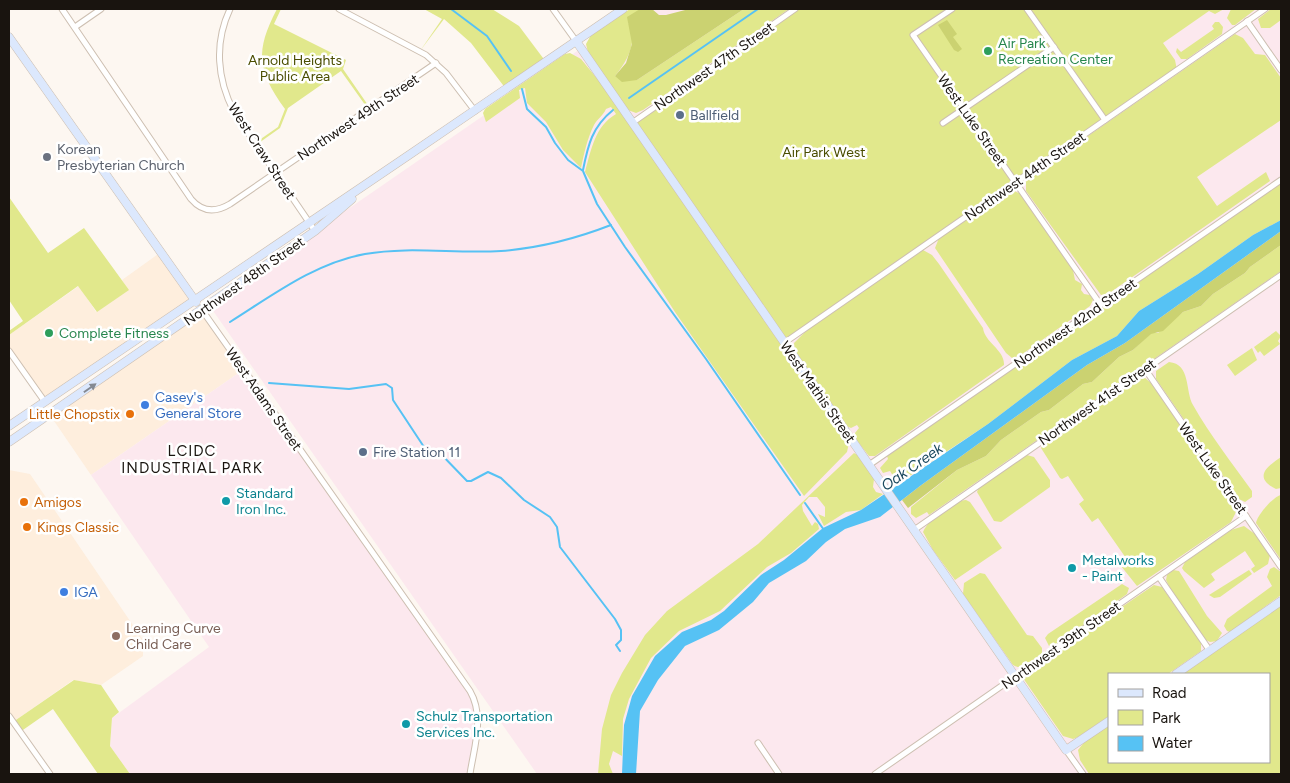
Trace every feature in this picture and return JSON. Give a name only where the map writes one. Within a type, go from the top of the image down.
[{"type":"main road","name":"Northwest 48th Street","points":[[9,426],[374,180],[623,9]]},
{"type":"main road","name":"West Adams Street","points":[[9,36],[202,310]]},
{"type":"main road","name":"West Mathis Street","points":[[576,41],[1066,750]]},
{"type":"main road","name":"Northwest 48th Street","points":[[9,442],[315,231],[374,180]]},
{"type":"main road","points":[[9,432],[44,408],[45,402]]},
{"type":"main road","points":[[1177,673],[1281,602]]},
{"type":"main road","points":[[1066,750],[1108,722]]},
{"type":"street","points":[[62,9],[74,27],[101,9]]},
{"type":"street","name":"West Craw Street","points":[[230,9],[220,43],[219,67],[223,85],[234,112],[315,231]]},
{"type":"street","points":[[339,9],[420,51],[436,63],[456,84],[475,111]]},
{"type":"street","name":"West Mathis Street","points":[[553,9],[576,41]]},
{"type":"street","name":"Northwest 47th Street","points":[[632,123],[795,9]]},
{"type":"street","name":"West Luke Street","points":[[952,9],[913,35],[1100,304]]},
{"type":"street","points":[[1027,9],[1105,120]]},
{"type":"street","name":"Northwest 44th Street","points":[[784,343],[1265,9]]},
{"type":"street","points":[[1247,21],[1281,70]]},
{"type":"street","name":"Northwest 49th Street","points":[[74,27],[193,201],[199,206],[210,210],[230,204],[436,63]]},
{"type":"street","points":[[942,123],[1054,47]]},
{"type":"street","name":"Northwest 42nd Street","points":[[869,465],[1281,180]]},
{"type":"street","name":"Northwest 41st Street","points":[[914,530],[1281,275]]},
{"type":"street","name":"West Adams Street","points":[[202,310],[470,691],[476,704],[478,720],[470,774]]},
{"type":"street","points":[[10,355],[45,402]]},
{"type":"street","name":"West Luke Street","points":[[1145,369],[1281,567]]},
{"type":"street","name":"Northwest 39th Street","points":[[875,774],[1246,516]]},
{"type":"street","points":[[1158,577],[1210,651]]},
{"type":"street","points":[[9,716],[50,774]]},
{"type":"street","points":[[758,743],[779,774]]},
{"type":"street","name":"West Mathis Street","points":[[1066,750],[1083,774]]},
{"type":"shaded area","points":[[638,9],[795,9],[1177,70],[1158,42],[1206,9],[1281,9],[1281,774],[537,774],[209,305]]},
{"type":"shaded area","points":[[161,252],[195,300],[45,402],[9,351],[9,335],[79,286],[96,312],[128,290],[122,280]]},
{"type":"shaded area","points":[[202,310],[243,370],[91,475],[50,415]]},
{"type":"shaded area","points":[[243,370],[470,691],[478,712],[470,774],[130,774],[110,746],[112,718],[209,647],[91,475]]},
{"type":"shaded area","points":[[9,470],[30,474],[143,640],[143,656],[101,685],[73,680],[13,722],[9,716]]},
{"type":"green space","name":"Arnold Heights Public Area","points":[[277,9],[281,9],[274,24],[346,60],[343,69],[370,108],[368,109],[341,71],[288,108],[280,128],[256,145],[255,143],[278,127],[285,109],[269,83],[262,60],[265,37]]},
{"type":"green space","points":[[424,9],[492,9],[519,26],[546,62],[506,89],[471,43],[444,19],[420,51],[442,19]]},
{"type":"green space","points":[[630,9],[640,9],[628,22],[631,29],[632,43],[624,64],[615,76],[637,80],[744,9],[789,9],[636,113],[628,110],[588,52],[586,44],[591,35]]},
{"type":"green space","points":[[640,9],[652,9],[659,15],[666,15],[689,9],[744,9],[637,80],[622,82],[615,76],[626,63],[632,44],[627,17]]},
{"type":"green space","name":"Air Park West","points":[[795,9],[1224,9],[1215,14],[1209,11],[1163,43],[1175,60],[1177,70],[784,343],[632,123]]},
{"type":"green space","points":[[1231,9],[1256,9],[1235,25],[1232,25],[1227,18]]},
{"type":"green space","points":[[1271,9],[1281,9],[1281,20],[1270,28],[1261,28],[1258,19]]},
{"type":"green space","points":[[947,20],[957,34],[953,37],[962,49],[958,52],[954,50],[938,25]]},
{"type":"green space","points":[[1215,22],[1219,22],[1223,27],[1222,34],[1187,59],[1181,59],[1176,52],[1177,48],[1181,52],[1214,29],[1212,26]]},
{"type":"green space","points":[[1235,34],[1243,38],[1255,54],[1265,55],[1281,78],[1281,120],[1197,177],[1217,206],[1266,172],[1270,181],[1108,294],[1101,295],[1026,191],[1026,179]]},
{"type":"green space","points":[[570,53],[581,59],[604,87],[849,443],[847,452],[804,496],[675,312],[585,172],[595,139],[603,125],[616,114],[611,107],[606,109],[594,125],[581,168],[563,150],[546,122],[527,103],[525,88],[519,90],[520,98],[486,122],[483,113],[485,109],[565,54]]},
{"type":"green space","points":[[1281,182],[1281,220],[1253,235],[1198,274],[1139,311],[1117,336],[1072,360],[988,424],[893,487],[888,480],[893,476],[890,471],[883,473],[880,468],[888,459],[887,456]]},
{"type":"green space","points":[[1010,189],[1021,194],[1073,270],[1075,280],[1082,284],[1081,290],[1084,294],[1090,295],[1093,300],[1090,306],[1021,355],[1012,358],[1006,353],[935,248],[939,238]]},
{"type":"green space","points":[[9,197],[48,253],[84,228],[129,290],[97,312],[78,286],[9,335],[9,331],[23,321],[9,300]]},
{"type":"green space","points":[[1281,231],[1281,245],[1250,267],[1245,273],[1213,294],[1201,306],[1183,312],[1163,331],[1151,334],[1133,350],[1119,357],[1092,382],[1083,384],[1049,410],[1041,412],[1001,440],[986,456],[957,470],[908,508],[902,500],[1087,365],[1125,343]]},
{"type":"green space","points":[[1281,245],[1281,271],[929,515],[927,512],[916,518],[911,514],[911,507],[957,470],[986,456],[1001,440],[1041,412],[1049,410],[1083,384],[1092,382],[1119,357],[1133,350],[1151,333],[1158,333],[1183,312],[1201,306],[1213,294],[1245,273],[1250,267]]},
{"type":"green space","points":[[923,250],[932,255],[939,264],[983,328],[987,338],[1001,355],[1004,365],[875,456],[869,456],[855,438],[855,433],[859,428],[857,425],[851,428],[846,426],[795,351],[794,343],[806,331]]},
{"type":"green space","points":[[1276,331],[1281,336],[1278,341],[1280,344],[1264,356],[1260,351],[1258,353],[1254,347]]},
{"type":"green space","points":[[1252,348],[1257,360],[1235,376],[1227,365]]},
{"type":"green space","points":[[1169,362],[1181,368],[1193,405],[1252,491],[1252,497],[1245,502],[1239,499],[1156,379],[1156,371]]},
{"type":"green space","points":[[1144,377],[1151,383],[1234,502],[1237,510],[1231,522],[1137,586],[1121,566],[1128,561],[1098,518],[1092,522],[1079,504],[1084,500],[1068,476],[1060,478],[1041,448],[1045,441],[1136,378]]},
{"type":"green space","points":[[854,453],[859,456],[874,479],[873,487],[876,492],[883,494],[861,510],[846,512],[824,526],[818,514],[825,517],[825,507],[817,497],[809,497],[802,505],[803,511],[812,526],[815,522],[818,524],[819,529],[791,553],[767,567],[720,611],[679,631],[651,658],[629,699],[623,719],[622,756],[613,751],[609,764],[613,774],[598,774],[602,729],[611,695],[645,635],[667,611],[758,544]]},
{"type":"green space","points":[[1027,455],[1034,457],[1050,480],[1050,487],[1001,522],[994,521],[977,492],[979,487]]},
{"type":"green space","points":[[1281,457],[1281,488],[1276,489],[1269,485],[1264,476],[1267,468]]},
{"type":"green space","points":[[1281,495],[1281,560],[1256,523],[1266,506]]},
{"type":"green space","points":[[966,500],[970,502],[1002,548],[955,580],[933,550],[923,532],[941,512],[954,504]]},
{"type":"green space","points":[[1244,526],[1259,537],[1270,555],[1268,564],[1254,573],[1251,569],[1255,566],[1245,551],[1211,574],[1215,580],[1204,588],[1184,571],[1182,568],[1185,562],[1231,530]]},
{"type":"green space","points":[[1274,567],[1281,572],[1281,595],[1230,632],[1227,631],[1224,626],[1227,619],[1272,586],[1267,577],[1270,569]]},
{"type":"green space","points":[[1173,570],[1179,571],[1207,616],[1222,633],[1217,641],[1210,642],[1204,639],[1170,588],[1166,580],[1167,575]]},
{"type":"green space","points":[[1249,570],[1252,574],[1220,597],[1214,598],[1209,595]]},
{"type":"green space","points":[[980,573],[985,574],[1027,635],[1033,636],[1042,648],[1042,653],[1036,659],[1024,666],[1017,667],[1013,665],[963,594],[964,583]]},
{"type":"green space","points":[[1122,584],[1129,588],[1127,594],[1054,646],[1049,646],[1045,638],[1048,634]]},
{"type":"green space","points":[[1154,585],[1162,587],[1201,643],[1201,651],[1169,673],[1108,673],[1108,717],[1073,739],[1063,736],[1023,678],[1027,672]]},
{"type":"green space","points":[[1281,604],[1281,774],[1089,774],[1080,760],[1078,750],[1086,740],[1108,725],[1108,763],[1270,763],[1270,673],[1181,673]]},
{"type":"green space","points":[[74,680],[101,685],[119,712],[112,718],[110,746],[130,774],[98,774],[53,709],[20,732],[13,722]]},
{"type":"water","name":"Oak Creek","points":[[1281,220],[1281,231],[1125,343],[1087,365],[880,517],[845,529],[826,542],[806,561],[769,583],[753,602],[719,630],[685,646],[658,680],[640,711],[636,774],[622,774],[624,725],[632,696],[655,656],[682,632],[711,620],[724,611],[761,575],[784,560],[823,528],[861,510],[988,424],[1072,360],[1117,336],[1139,311],[1198,274],[1253,235]]},
{"type":"waterway","points":[[451,9],[487,36],[511,71]]},
{"type":"waterway","points":[[629,98],[758,9]]},
{"type":"waterway","points":[[522,89],[527,109],[546,127],[568,160],[583,171],[597,204],[625,247],[706,359],[800,495]]},
{"type":"waterway","points":[[583,170],[592,137],[600,123],[613,110]]},
{"type":"waterway","points":[[230,322],[295,281],[347,258],[382,252],[416,250],[484,252],[515,250],[584,235],[611,225]]},
{"type":"waterway","points":[[269,383],[349,389],[386,384],[392,388],[393,400],[426,450],[438,451],[467,481],[471,481],[488,472],[501,478],[524,500],[550,517],[557,527],[560,547],[615,619],[621,630],[621,640],[616,645],[620,651]]},
{"type":"waterway","points":[[805,503],[824,530]]},
{"type":"place","name":"Air Park Recreation Center","points":[[988,51]]},
{"type":"place","name":"Ballfield","points":[[680,115]]},
{"type":"place","name":"Korean Presbyterian Church","points":[[47,157]]},
{"type":"place","name":"Complete Fitness","points":[[49,333]]},
{"type":"place","name":"Casey's General Store","points":[[145,405]]},
{"type":"place","name":"Little Chopstix","points":[[130,414]]},
{"type":"place","name":"Fire Station 11","points":[[363,452]]},
{"type":"place","name":"Standard Iron Inc.","points":[[226,501]]},
{"type":"place","name":"Amigos","points":[[24,502]]},
{"type":"place","name":"Kings Classic","points":[[27,527]]},
{"type":"place","name":"Metalworks - Paint","points":[[1072,568]]},
{"type":"place","name":"IGA","points":[[64,592]]},
{"type":"place","name":"Learning Curve Child Care","points":[[116,636]]},
{"type":"place","name":"Schulz Transportation Services Inc.","points":[[406,724]]},
{"type":"district","name":"LCIDC INDUSTRIAL PARK","points":[[192,460]]}]
